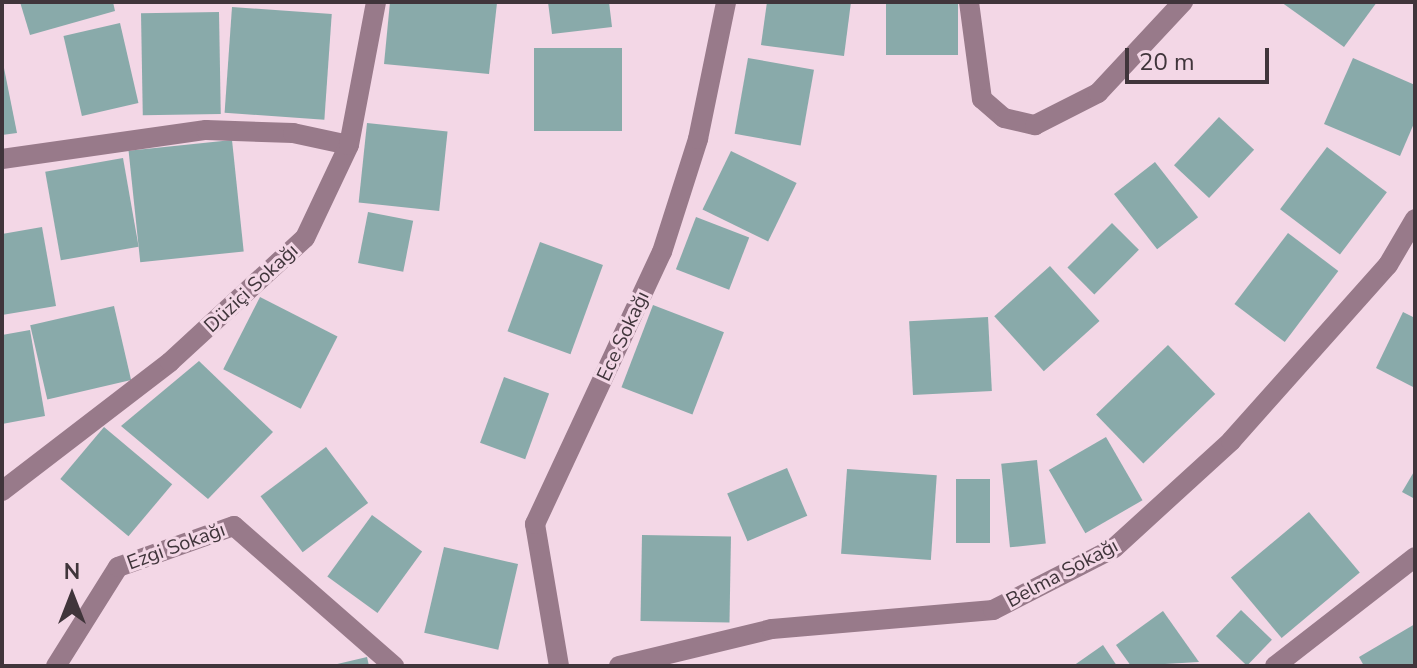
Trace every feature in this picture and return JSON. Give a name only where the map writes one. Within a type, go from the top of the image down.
[{"type":"street","name":"Düziçi Sokağı","points":[[2,491],[170,362],[305,238],[349,145],[376,2]]},
{"type":"street","name":"Ece Sokağı","points":[[559,666],[535,524],[662,252],[698,139],[726,2]]},
{"type":"street","points":[[969,2],[982,99],[1004,118],[1035,125],[1098,93],[1183,2]]},
{"type":"street","points":[[2,159],[206,130],[293,133],[349,145]]},
{"type":"street","name":"Belma Sokağı","points":[[619,666],[772,629],[993,610],[1114,548],[1231,441],[1388,265],[1415,219]]},
{"type":"street","name":"Ezgi Sokağı","points":[[56,666],[118,567],[234,526],[394,666]]},
{"type":"street","points":[[1275,666],[1415,557]]},
{"type":"building","points":[[20,2],[113,2],[115,11],[30,35]]},
{"type":"building","points":[[390,2],[497,3],[489,74],[384,64]]},
{"type":"building","points":[[548,2],[609,2],[612,27],[552,34]]},
{"type":"building","points":[[767,2],[851,2],[844,56],[761,45]]},
{"type":"building","points":[[886,2],[958,2],[958,55],[886,55]]},
{"type":"building","points":[[1281,2],[1377,2],[1344,47]]},
{"type":"building","points":[[232,7],[332,14],[324,120],[225,113]]},
{"type":"building","points":[[219,12],[221,114],[143,115],[141,13]]},
{"type":"building","points":[[120,23],[138,103],[82,116],[63,36]]},
{"type":"building","points":[[534,48],[622,48],[622,131],[534,131]]},
{"type":"building","points":[[2,58],[17,133],[2,135]]},
{"type":"building","points":[[748,58],[814,70],[801,145],[735,134]]},
{"type":"building","points":[[1353,58],[1415,85],[1415,121],[1400,156],[1324,124]]},
{"type":"building","points":[[1219,117],[1254,150],[1209,198],[1174,165]]},
{"type":"building","points":[[367,123],[448,131],[439,211],[359,203]]},
{"type":"building","points":[[232,140],[244,251],[140,262],[129,151]]},
{"type":"building","points":[[1327,147],[1387,192],[1340,254],[1280,209]]},
{"type":"building","points":[[731,151],[797,183],[768,241],[703,209]]},
{"type":"building","points":[[123,158],[139,247],[61,260],[45,172]]},
{"type":"building","points":[[1155,162],[1198,217],[1157,249],[1114,194]]},
{"type":"building","points":[[368,212],[413,221],[403,272],[358,263]]},
{"type":"building","points":[[696,217],[749,237],[729,290],[676,269]]},
{"type":"building","points":[[1112,223],[1139,250],[1094,294],[1067,268]]},
{"type":"building","points":[[42,227],[56,306],[2,315],[2,234]]},
{"type":"building","points":[[1288,233],[1338,271],[1285,342],[1234,304]]},
{"type":"building","points":[[540,242],[603,265],[570,354],[508,331]]},
{"type":"building","points":[[1050,266],[1100,321],[1044,371],[994,316]]},
{"type":"building","points":[[260,297],[338,336],[301,409],[223,369]]},
{"type":"building","points":[[653,305],[724,332],[692,414],[621,387]]},
{"type":"building","points":[[114,306],[131,380],[47,399],[30,325]]},
{"type":"building","points":[[1403,312],[1415,318],[1415,388],[1376,368]]},
{"type":"building","points":[[988,317],[992,391],[913,395],[909,321]]},
{"type":"building","points":[[30,330],[45,416],[2,424],[2,335]]},
{"type":"building","points":[[1168,345],[1215,394],[1143,463],[1096,414]]},
{"type":"building","points":[[199,361],[273,432],[208,499],[121,426]]},
{"type":"building","points":[[504,377],[549,393],[525,459],[480,443]]},
{"type":"building","points":[[104,427],[172,484],[128,536],[60,479]]},
{"type":"building","points":[[1106,437],[1142,500],[1085,533],[1049,470]]},
{"type":"building","points":[[326,447],[368,503],[303,552],[261,496]]},
{"type":"building","points":[[1037,460],[1046,544],[1010,547],[1001,464]]},
{"type":"building","points":[[787,468],[807,516],[747,541],[727,493]]},
{"type":"building","points":[[847,469],[937,475],[931,560],[841,554]]},
{"type":"building","points":[[1415,470],[1415,499],[1402,492]]},
{"type":"building","points":[[956,479],[990,479],[990,543],[956,543]]},
{"type":"building","points":[[1309,512],[1360,573],[1282,638],[1231,578]]},
{"type":"building","points":[[372,515],[422,551],[377,613],[327,576]]},
{"type":"building","points":[[642,535],[731,537],[729,623],[640,621]]},
{"type":"building","points":[[444,547],[518,564],[498,650],[424,633]]},
{"type":"building","points":[[1241,610],[1272,640],[1247,666],[1216,636]]},
{"type":"building","points":[[1163,611],[1199,662],[1131,666],[1116,645]]},
{"type":"building","points":[[1415,624],[1415,666],[1364,666],[1359,657]]},
{"type":"building","points":[[1103,645],[1117,666],[1073,666]]},
{"type":"building","points":[[367,657],[369,666],[333,666],[333,665]]}]
